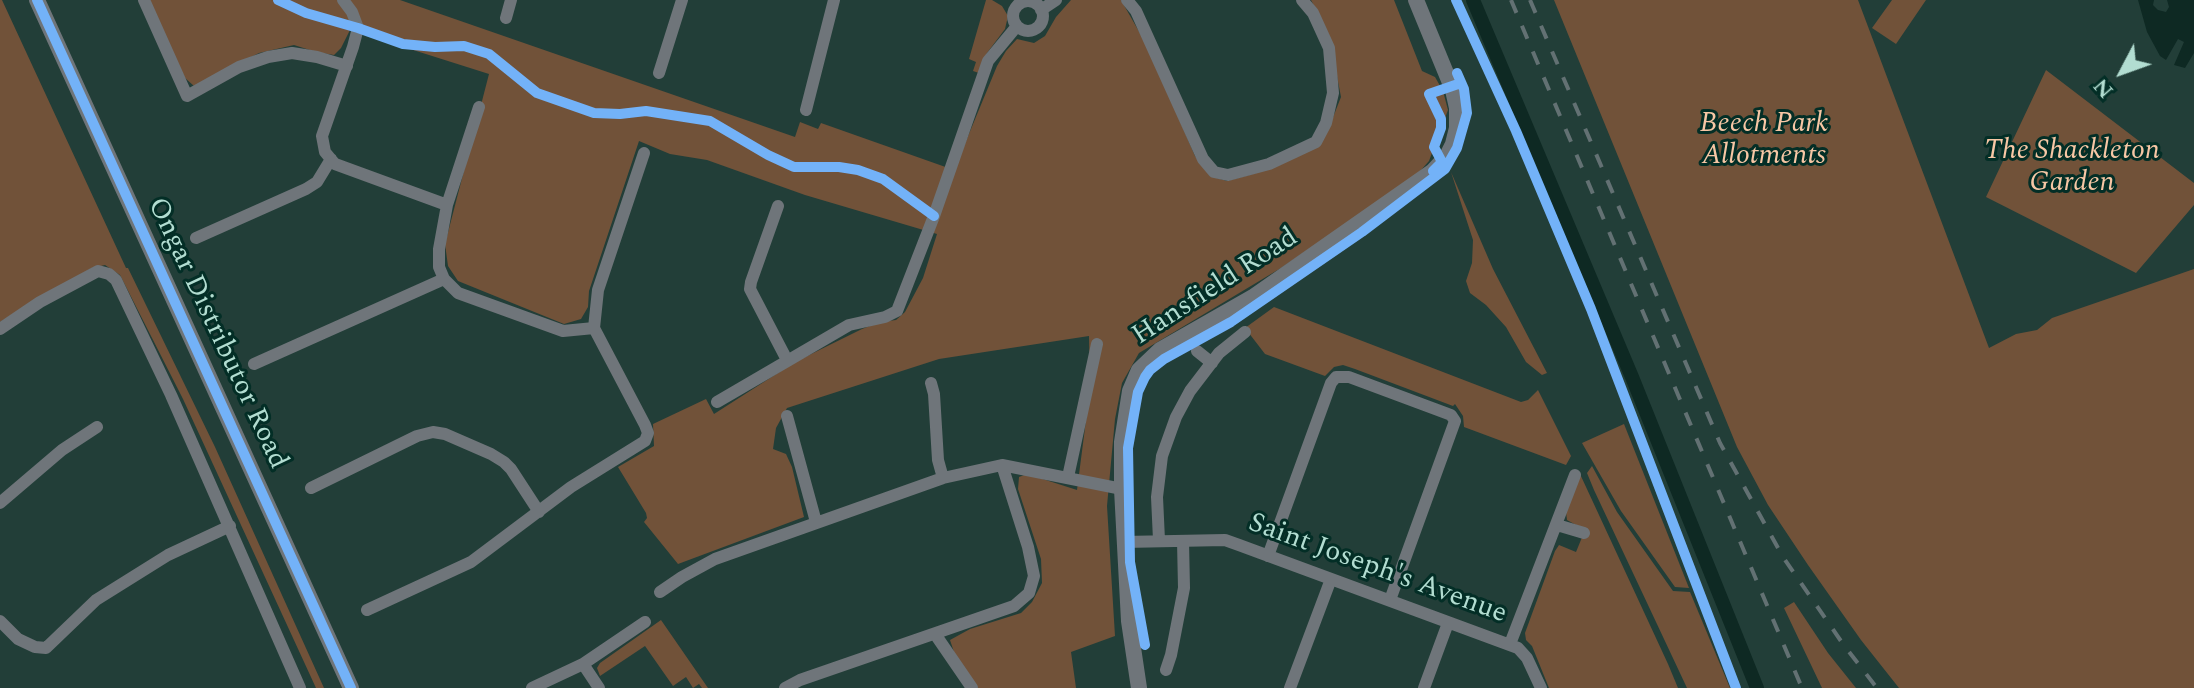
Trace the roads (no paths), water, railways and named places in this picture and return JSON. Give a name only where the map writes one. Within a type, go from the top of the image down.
[{"type":"street","name":"Ongar Distributor Road","points":[[37,0],[351,688]]},
{"type":"street","points":[[144,0],[187,96],[239,67],[268,57],[292,53],[347,66]]},
{"type":"street","points":[[343,0],[358,28],[322,136],[322,145],[335,164],[447,205]]},
{"type":"street","points":[[506,18],[511,0]]},
{"type":"street","points":[[659,73],[682,0]]},
{"type":"street","points":[[806,110],[834,0]]},
{"type":"street","points":[[1041,10],[1056,0]]},
{"type":"street","points":[[1127,0],[1136,11],[1203,159],[1214,172],[1228,175],[1269,164],[1316,142],[1326,123],[1333,93],[1329,48],[1313,13],[1302,0]]},
{"type":"street","name":"Hansfield Road","points":[[1139,688],[1129,621],[1122,489],[1124,430],[1130,391],[1139,370],[1160,350],[1253,297],[1358,226],[1433,171],[1447,156],[1457,128],[1457,108],[1453,90],[1416,0]]},
{"type":"street","points":[[1012,3],[1037,4],[1043,19],[1038,28],[1028,31],[1017,26],[1012,3]]},
{"type":"street","points":[[717,402],[849,325],[897,311],[988,61],[1017,26]]},
{"type":"street","points":[[479,107],[447,205],[439,249],[439,267],[444,279],[458,293],[563,331],[594,328]]},
{"type":"street","points":[[367,610],[471,562],[571,487],[645,441],[648,433],[645,425],[594,328],[598,290],[644,153]]},
{"type":"street","points":[[196,238],[306,189],[323,175],[331,159]]},
{"type":"street","points":[[778,206],[750,289],[787,360]]},
{"type":"street","points":[[0,329],[81,278],[98,271],[116,280],[171,395],[300,688]]},
{"type":"street","points":[[254,364],[444,279]]},
{"type":"street","points":[[1159,540],[1157,497],[1162,456],[1176,417],[1190,391],[1219,353],[1245,332]]},
{"type":"street","points":[[1068,477],[1097,344]]},
{"type":"street","points":[[1197,351],[1212,363]]},
{"type":"street","points":[[1268,556],[1331,383],[1336,377],[1349,377],[1451,415],[1455,421],[1390,600]]},
{"type":"street","points":[[931,383],[938,460],[943,478]]},
{"type":"street","points":[[787,416],[816,522]]},
{"type":"street","points":[[0,503],[62,450],[97,427]]},
{"type":"street","points":[[311,488],[417,436],[433,432],[445,434],[504,462],[539,512]]},
{"type":"street","points":[[660,592],[715,559],[943,478],[1002,465],[1122,489]]},
{"type":"street","points":[[785,688],[1014,606],[1029,593],[1034,576],[1031,561],[1002,465]]},
{"type":"street","points":[[1510,644],[1575,475]]},
{"type":"street","points":[[1557,525],[1584,533]]},
{"type":"street","points":[[0,621],[18,639],[35,647],[46,648],[96,600],[168,555],[230,526]]},
{"type":"street","name":"Saint Joseph's Avenue","points":[[1124,542],[1225,540],[1510,644],[1527,658],[1541,688]]},
{"type":"street","points":[[1166,670],[1166,652],[1184,588],[1183,541]]},
{"type":"street","points":[[1290,688],[1331,579]]},
{"type":"street","points":[[532,688],[583,664],[645,622]]},
{"type":"street","points":[[1424,688],[1448,623]]},
{"type":"street","points":[[935,634],[972,688]]},
{"type":"street","points":[[583,664],[599,688]]},
{"type":"water","points":[[2138,0],[2154,0],[2153,5],[2158,10],[2166,12],[2169,7],[2167,0],[2194,0],[2194,53],[2185,68],[2174,65],[2184,42],[2178,39],[2166,60],[2160,56],[2147,32]]},
{"type":"waterway","points":[[1473,0],[1632,377],[1757,688]]},
{"type":"railway","points":[[1511,0],[1802,688]]},
{"type":"railway","points":[[1530,0],[1720,443],[1783,557],[1877,688]]},
{"type":"park label","name":"Beech Park Allotments","points":[[1764,142]]},
{"type":"park label","name":"The Shackleton Garden","points":[[2072,169]]}]
